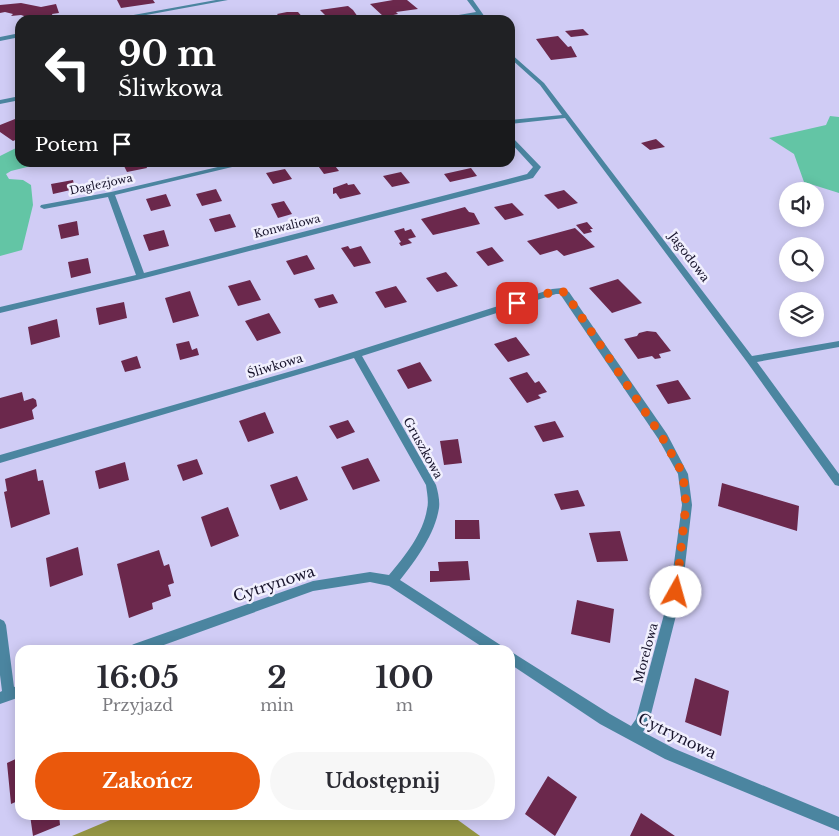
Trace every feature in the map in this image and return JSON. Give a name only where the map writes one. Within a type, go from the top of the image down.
[{"type":"street","points":[[138,15],[225,0]]},
{"type":"street","points":[[466,15],[479,13],[470,0]]},
{"type":"street","points":[[0,39],[15,36]]},
{"type":"street","name":"Jagodowa","points":[[515,60],[542,84],[567,116],[839,482]]},
{"type":"street","points":[[0,102],[15,99]]},
{"type":"street","points":[[515,121],[567,116]]},
{"type":"street","name":"Konwaliowa","points":[[0,310],[141,276],[530,176],[537,167],[515,143]]},
{"type":"street","name":"Daglezjowa","points":[[44,207],[111,194],[228,167]]},
{"type":"street","points":[[111,194],[141,276]]},
{"type":"street","name":"Śliwkowa","points":[[0,459],[356,354],[555,291]]},
{"type":"street","name":"Morelowa","points":[[555,291],[562,291],[566,294],[662,437],[683,474],[686,505],[676,592],[642,722],[634,734]]},
{"type":"street","points":[[750,360],[839,344]]},
{"type":"street","name":"Gruszkowa","points":[[356,354],[431,485],[433,508],[419,542],[406,564],[392,581]]},
{"type":"street","name":"Cytrynowa","points":[[148,645],[313,586],[370,577],[392,581],[490,645]]},
{"type":"street","points":[[0,625],[10,695]]},
{"type":"street","name":"Cytrynowa","points":[[515,661],[605,719],[670,754],[839,824]]},
{"type":"shaded area","points":[[830,116],[839,117],[839,193],[824,188],[824,182],[804,182],[794,154],[769,138],[826,125]]},
{"type":"shaded area","points":[[15,148],[15,167],[27,167],[6,174],[9,179],[23,180],[31,185],[33,205],[22,250],[0,256],[0,156]]},
{"type":"shaded area","points":[[110,820],[458,820],[480,836],[72,836]]},
{"type":"building","points":[[117,0],[153,0],[155,3],[121,8]]},
{"type":"building","points":[[393,0],[407,0],[418,9],[396,12],[398,14],[393,15],[382,15],[370,4]]},
{"type":"building","points":[[21,3],[41,7],[56,4],[59,13],[52,15],[11,16],[13,14],[0,13],[0,5]]},
{"type":"building","points":[[348,6],[357,15],[325,15],[320,10]]},
{"type":"building","points":[[298,12],[301,15],[278,15]]},
{"type":"building","points":[[583,29],[589,35],[571,37],[565,31]]},
{"type":"building","points":[[558,36],[568,47],[571,46],[577,57],[551,60],[536,39]]},
{"type":"building","points":[[15,119],[15,140],[13,141],[0,132],[0,125]]},
{"type":"building","points":[[656,139],[665,147],[650,150],[641,143]]},
{"type":"building","points":[[124,167],[147,168],[127,172]]},
{"type":"building","points":[[319,167],[336,167],[339,171],[324,174]]},
{"type":"building","points":[[471,168],[477,176],[450,182],[444,174]]},
{"type":"building","points":[[285,169],[292,179],[273,184],[266,173]]},
{"type":"building","points":[[401,172],[410,183],[392,187],[383,176]]},
{"type":"building","points":[[73,180],[75,189],[53,194],[51,184]]},
{"type":"building","points":[[347,183],[348,185],[354,184],[361,194],[340,199],[336,193],[333,194],[333,188]]},
{"type":"building","points":[[216,189],[222,201],[202,206],[196,194]]},
{"type":"building","points":[[564,190],[578,203],[558,209],[544,195]]},
{"type":"building","points":[[166,194],[171,206],[151,211],[146,199]]},
{"type":"building","points":[[284,201],[292,214],[278,218],[271,204]]},
{"type":"building","points":[[512,203],[524,215],[505,220],[494,207]]},
{"type":"building","points":[[465,207],[469,212],[474,213],[480,224],[433,235],[421,219]]},
{"type":"building","points":[[230,214],[236,227],[215,232],[209,219]]},
{"type":"building","points":[[77,221],[79,235],[61,239],[58,225]]},
{"type":"building","points":[[587,222],[593,229],[590,229],[592,232],[584,234],[576,225]]},
{"type":"building","points":[[404,228],[405,231],[411,229],[416,237],[408,239],[412,243],[401,246],[399,243],[401,242],[394,231]]},
{"type":"building","points":[[575,228],[595,247],[564,256],[557,250],[540,255],[527,241]]},
{"type":"building","points":[[164,230],[169,246],[149,251],[143,235]]},
{"type":"building","points":[[348,246],[350,249],[361,246],[371,263],[354,267],[341,248]]},
{"type":"building","points":[[492,247],[504,261],[488,266],[476,252]]},
{"type":"building","points":[[307,255],[315,269],[294,275],[286,261]]},
{"type":"building","points":[[88,258],[91,273],[71,278],[68,262]]},
{"type":"building","points":[[446,272],[458,286],[437,292],[426,278]]},
{"type":"building","points":[[618,279],[642,303],[612,313],[589,288]]},
{"type":"building","points":[[250,280],[261,300],[238,306],[228,286]]},
{"type":"building","points":[[396,286],[407,302],[385,308],[375,292]]},
{"type":"building","points":[[190,291],[199,316],[173,323],[165,298]]},
{"type":"building","points":[[333,294],[338,303],[319,308],[314,299]]},
{"type":"building","points":[[124,302],[127,318],[99,325],[96,308]]},
{"type":"building","points":[[269,313],[281,333],[257,341],[245,321]]},
{"type":"building","points":[[57,319],[60,337],[31,345],[28,327]]},
{"type":"building","points":[[647,331],[656,332],[671,351],[659,354],[661,358],[655,359],[652,356],[638,359],[624,339]]},
{"type":"building","points":[[516,337],[530,355],[508,362],[494,344]]},
{"type":"building","points":[[189,341],[192,350],[197,348],[199,355],[180,360],[176,344]]},
{"type":"building","points":[[137,356],[141,368],[125,372],[121,361]]},
{"type":"building","points":[[420,362],[432,381],[408,389],[397,370]]},
{"type":"building","points":[[527,372],[535,383],[539,381],[547,392],[538,395],[541,398],[527,403],[509,378]]},
{"type":"building","points":[[678,380],[691,399],[668,404],[656,385]]},
{"type":"building","points":[[22,392],[24,401],[33,398],[36,400],[37,406],[32,410],[34,419],[0,429],[0,398]]},
{"type":"building","points":[[265,412],[274,433],[248,442],[239,421]]},
{"type":"building","points":[[348,420],[355,432],[337,439],[329,426]]},
{"type":"building","points":[[555,421],[564,437],[543,442],[534,426]]},
{"type":"building","points":[[458,439],[462,463],[444,465],[440,441]]},
{"type":"building","points":[[368,458],[380,481],[353,490],[341,467]]},
{"type":"building","points":[[197,459],[203,474],[183,481],[177,465]]},
{"type":"building","points":[[125,462],[129,480],[99,489],[95,471]]},
{"type":"building","points":[[36,469],[38,481],[43,480],[50,514],[11,528],[4,492],[7,491],[5,479]]},
{"type":"building","points":[[297,476],[308,500],[280,510],[270,485]]},
{"type":"building","points":[[722,483],[799,506],[797,531],[718,506]]},
{"type":"building","points":[[578,490],[585,506],[561,510],[554,494]]},
{"type":"building","points":[[228,507],[239,536],[211,547],[201,517]]},
{"type":"building","points":[[455,520],[479,520],[480,539],[455,539]]},
{"type":"building","points":[[620,531],[628,561],[597,562],[589,533]]},
{"type":"building","points":[[78,547],[83,575],[50,587],[46,558]]},
{"type":"building","points":[[159,550],[164,566],[169,564],[174,583],[168,585],[171,596],[152,603],[153,609],[129,618],[117,564]]},
{"type":"building","points":[[468,561],[470,580],[430,582],[430,571],[439,571],[438,562]]},
{"type":"building","points":[[577,600],[614,609],[610,643],[571,634]]},
{"type":"building","points":[[695,678],[729,691],[721,736],[685,722]]},
{"type":"building","points":[[15,759],[15,802],[11,804],[7,763]]},
{"type":"building","points":[[548,776],[577,797],[555,836],[525,814]]},
{"type":"building","points":[[641,813],[675,836],[630,836]]},
{"type":"building","points":[[31,820],[60,820],[60,825],[33,836]]},
{"type":"route","points":[[517,303],[555,291],[562,291],[566,294],[662,437],[683,474],[686,505],[676,592]]}]
